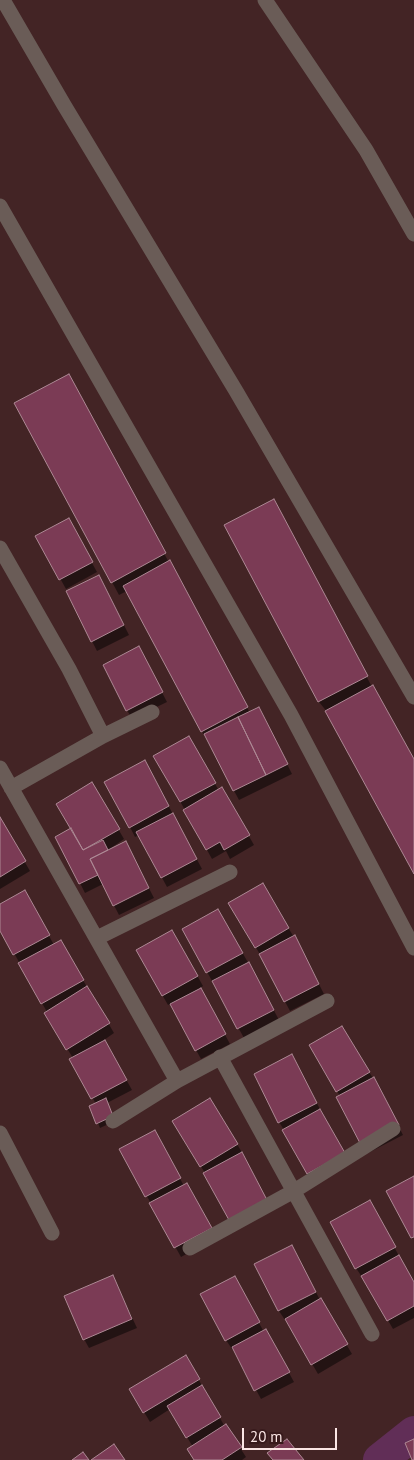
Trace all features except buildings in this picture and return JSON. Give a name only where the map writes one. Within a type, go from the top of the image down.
[{"type":"street","points":[[4,0],[64,105],[231,382],[414,697]]},
{"type":"street","points":[[265,0],[366,150],[414,234]]},
{"type":"street","points":[[0,206],[291,715],[414,948]]},
{"type":"street","points":[[0,548],[69,669],[103,736]]},
{"type":"street","points":[[11,788],[103,736],[152,712]]},
{"type":"street","points":[[0,768],[177,1080]]},
{"type":"street","points":[[97,938],[230,872]]},
{"type":"street","points":[[113,1122],[177,1080],[327,1001]]},
{"type":"street","points":[[220,1057],[372,1334]]},
{"type":"street","points":[[190,1248],[294,1191],[393,1129]]},
{"type":"street","points":[[0,1133],[52,1233]]},
{"type":"waterway","points":[[380,1460],[414,1433]]}]
